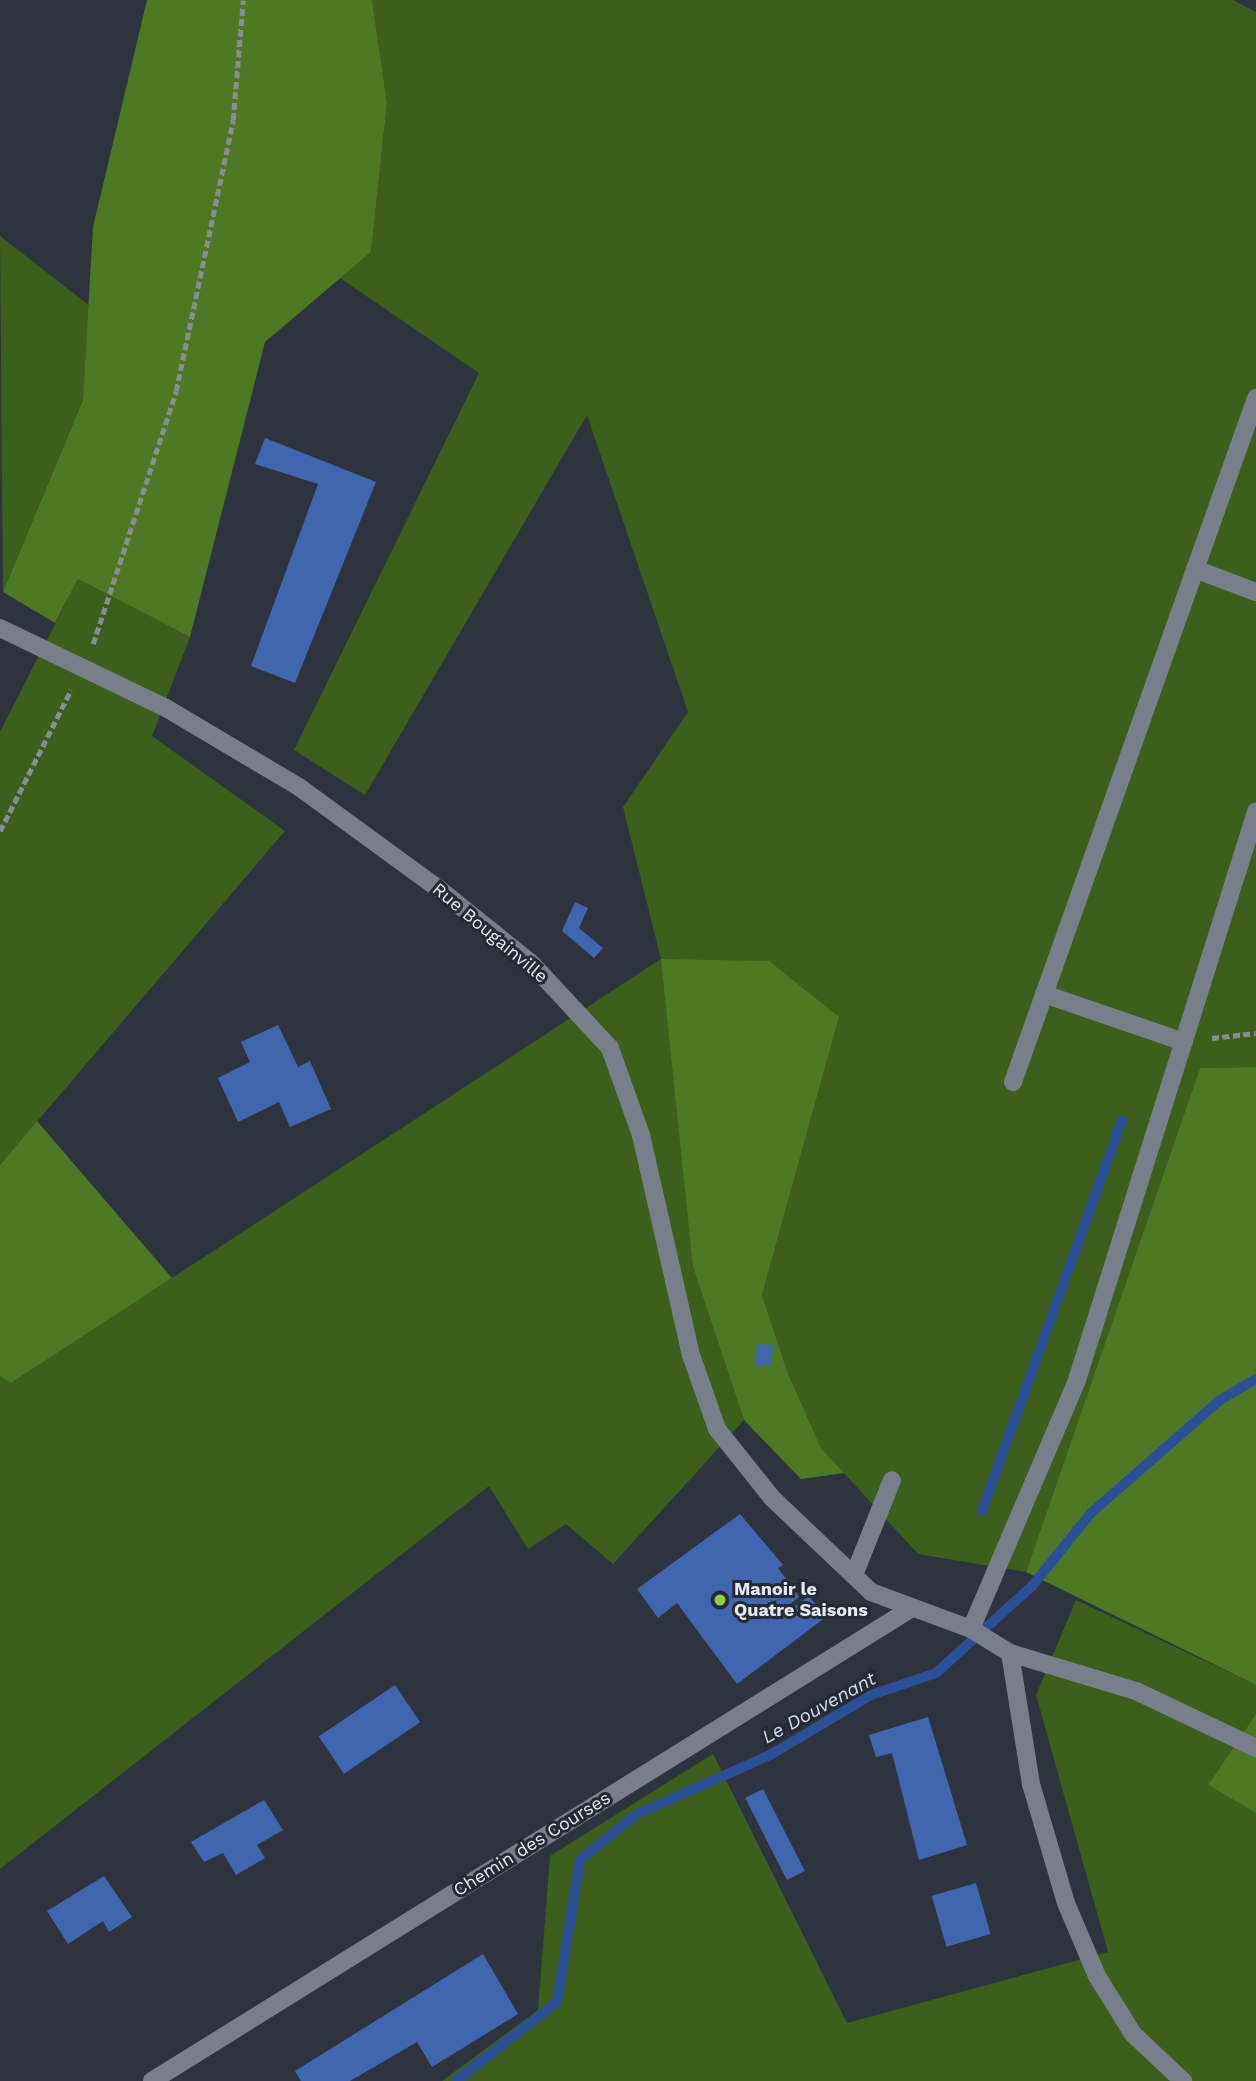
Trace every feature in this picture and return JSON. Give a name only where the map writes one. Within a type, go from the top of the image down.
[{"type":"street","points":[[1013,1082],[1256,398]]},
{"type":"street","points":[[1195,569],[1256,593]]},
{"type":"street","name":"Rue Bougainville","points":[[0,628],[166,708],[299,787],[439,889],[531,963],[610,1048],[641,1135],[691,1355],[717,1429],[772,1498],[871,1592],[971,1629],[1010,1653],[1136,1691],[1256,1748]]},
{"type":"street","points":[[971,1629],[1077,1380],[1256,812]]},
{"type":"street","points":[[1044,994],[1184,1042]]},
{"type":"street","points":[[854,1576],[892,1480]]},
{"type":"street","name":"Chemin des Courses","points":[[152,2081],[912,1608]]},
{"type":"street","points":[[1010,1653],[1031,1784],[1066,1903],[1097,1976],[1133,2034],[1184,2081]]},
{"type":"path","points":[[100,632],[176,391],[233,120],[243,0]]},
{"type":"path","points":[[0,831],[70,693]]},
{"type":"path","points":[[1184,1042],[1256,1033]]},
{"type":"green space","points":[[147,0],[372,0],[387,103],[371,252],[265,342],[190,637],[78,579],[55,623],[3,592],[83,400],[93,227]]},
{"type":"green space","points":[[372,0],[1233,0],[1256,12],[1256,1067],[1200,1068],[1026,1572],[918,1554],[821,1448],[787,1371],[762,1295],[839,1017],[693,1267],[744,1420],[613,1564],[566,1524],[528,1549],[489,1486],[0,1869],[0,1376],[11,1383],[661,959],[623,807],[688,712],[587,415],[365,795],[294,750],[479,373],[340,278],[371,252],[387,103]]},
{"type":"green space","points":[[0,236],[90,306],[83,400],[3,592]]},
{"type":"green space","points":[[78,579],[190,637],[152,736],[285,831],[0,1165],[0,732]]},
{"type":"green space","points":[[661,959],[769,961],[839,1017],[762,1295],[787,1371],[821,1448],[844,1473],[801,1479],[744,1420],[693,1267]]},
{"type":"green space","points":[[1256,1067],[1256,1685],[1026,1572],[1200,1068]]},
{"type":"green space","points":[[37,1121],[172,1278],[11,1383],[0,1376],[0,1165]]},
{"type":"green space","points":[[1076,1600],[1256,1685],[1256,1714],[1208,1785],[1256,1813],[1256,2081],[442,2081],[538,2010],[550,1856],[713,1754],[847,2023],[1108,1952],[1036,1695]]},
{"type":"green space","points":[[1256,1714],[1256,1813],[1208,1785]]},
{"type":"building","points":[[265,438],[376,482],[295,683],[251,666],[318,484],[255,464]]},
{"type":"building","points":[[575,902],[588,908],[579,928],[603,948],[594,958],[562,931]]},
{"type":"building","points":[[278,1025],[298,1067],[310,1061],[331,1109],[290,1127],[279,1102],[238,1122],[218,1078],[250,1062],[241,1042]]},
{"type":"building","points":[[757,1344],[773,1345],[771,1366],[756,1365]]},
{"type":"building","name":"Manoir le Quatre Saisons","points":[[740,1514],[783,1565],[778,1568],[799,1597],[774,1616],[777,1620],[809,1596],[826,1617],[737,1684],[677,1603],[658,1618],[637,1589]]},
{"type":"building","points":[[395,1685],[420,1722],[344,1774],[319,1736]]},
{"type":"building","points":[[928,1717],[967,1845],[919,1860],[892,1753],[876,1757],[869,1735]]},
{"type":"building","points":[[763,1789],[805,1871],[787,1880],[745,1798]]},
{"type":"building","points":[[264,1800],[283,1830],[257,1845],[265,1858],[236,1875],[223,1853],[204,1862],[191,1842]]},
{"type":"building","points":[[104,1876],[132,1917],[109,1932],[103,1921],[68,1944],[47,1911]]},
{"type":"building","points":[[976,1883],[991,1934],[946,1947],[932,1896]]},
{"type":"building","points":[[483,1954],[518,2014],[432,2067],[417,2042],[350,2081],[301,2081],[295,2071]]},
{"type":"waterway","points":[[982,1511],[1122,1120]]},
{"type":"waterway","name":"Le Douvenant","points":[[456,2081],[557,2002],[580,1860],[637,1814],[770,1755],[871,1695],[936,1673],[1032,1586],[1091,1513],[1220,1400],[1256,1379]]},
{"type":"place","name":"Manoir le Quatre Saisons","points":[[720,1600]]}]
